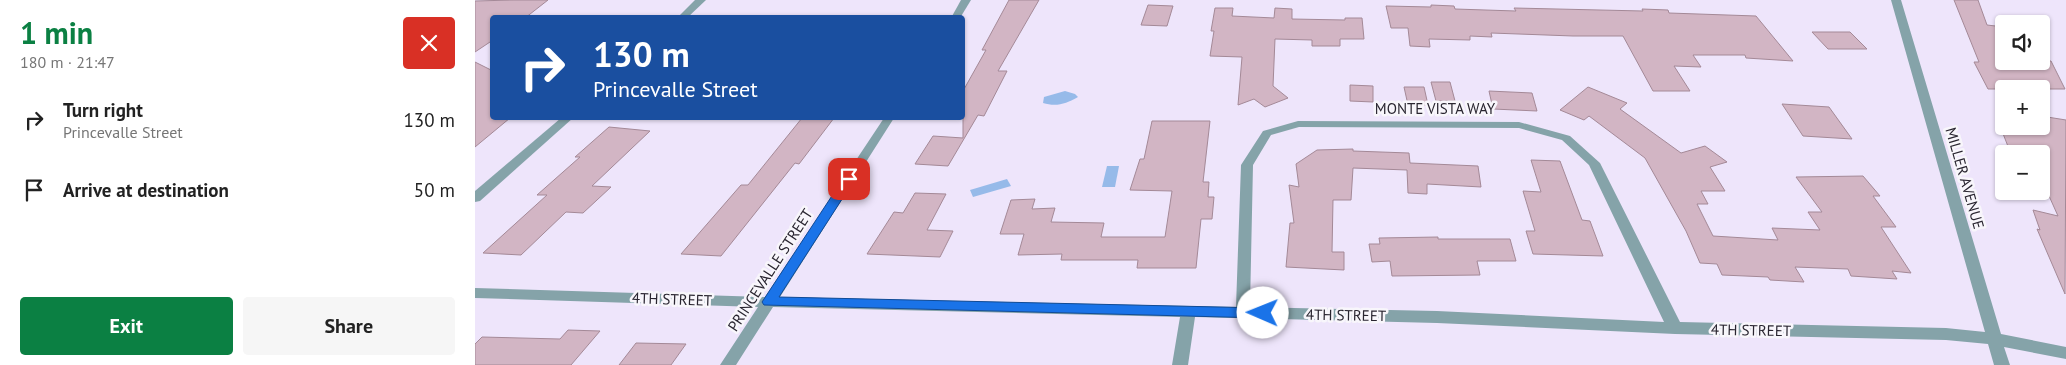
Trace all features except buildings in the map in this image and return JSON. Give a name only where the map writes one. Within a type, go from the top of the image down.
[{"type":"street","points":[[684,15],[701,0]]},
{"type":"street","points":[[957,15],[966,0]]},
{"type":"street","name":"MILLER AVENUE","points":[[1896,0],[2002,365]]},
{"type":"street","points":[[475,198],[565,120]]},
{"type":"street","name":"PRINCEVALLE STREET","points":[[728,365],[888,120]]},
{"type":"street","name":"MONTE VISTA WAY","points":[[1243,313],[1247,165],[1267,133],[1299,124],[1519,125],[1566,138],[1594,164],[1675,328]]},
{"type":"street","name":"4TH STREET","points":[[475,293],[769,302],[1437,317],[1675,328],[1946,334],[1994,339],[2066,353]]},
{"type":"street","points":[[1180,365],[1188,312]]},
{"type":"water","points":[[1065,91],[1078,97],[1061,104],[1043,103],[1044,97]]},
{"type":"water","points":[[1107,166],[1119,166],[1115,187],[1102,187]]},
{"type":"water","points":[[1007,179],[1011,186],[973,197],[970,190]]},
{"type":"route","points":[[849,179],[769,302],[1263,313]]}]
